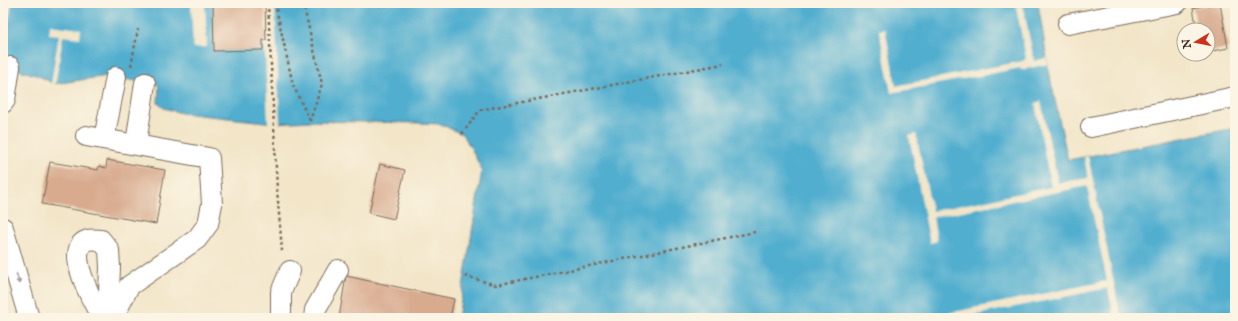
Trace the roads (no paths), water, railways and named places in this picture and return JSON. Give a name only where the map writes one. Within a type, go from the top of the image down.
[{"type":"street","points":[[1068,24],[1177,3]]},
{"type":"street","points":[[3,103],[5,100],[10,67]]},
{"type":"street","points":[[113,318],[129,286],[197,239],[208,224],[212,204],[209,158],[95,138],[116,77]]},
{"type":"street","points":[[136,144],[145,83]]},
{"type":"street","points":[[1091,127],[1235,97]]},
{"type":"street","points":[[3,228],[29,318]]},
{"type":"street","points":[[102,318],[87,290],[77,258],[81,246],[88,240],[101,240],[109,250],[110,267],[108,318]]},
{"type":"street","points":[[314,318],[315,310],[338,270]]},
{"type":"street","points":[[281,318],[281,292],[290,271]]},
{"type":"water","points":[[3,3],[1038,3],[1050,77],[1068,160],[1235,128],[1235,318],[458,318],[482,170],[462,134],[440,124],[310,121],[275,123],[181,113],[164,108],[158,103],[159,85],[107,76],[54,84],[39,76],[3,65]]}]
